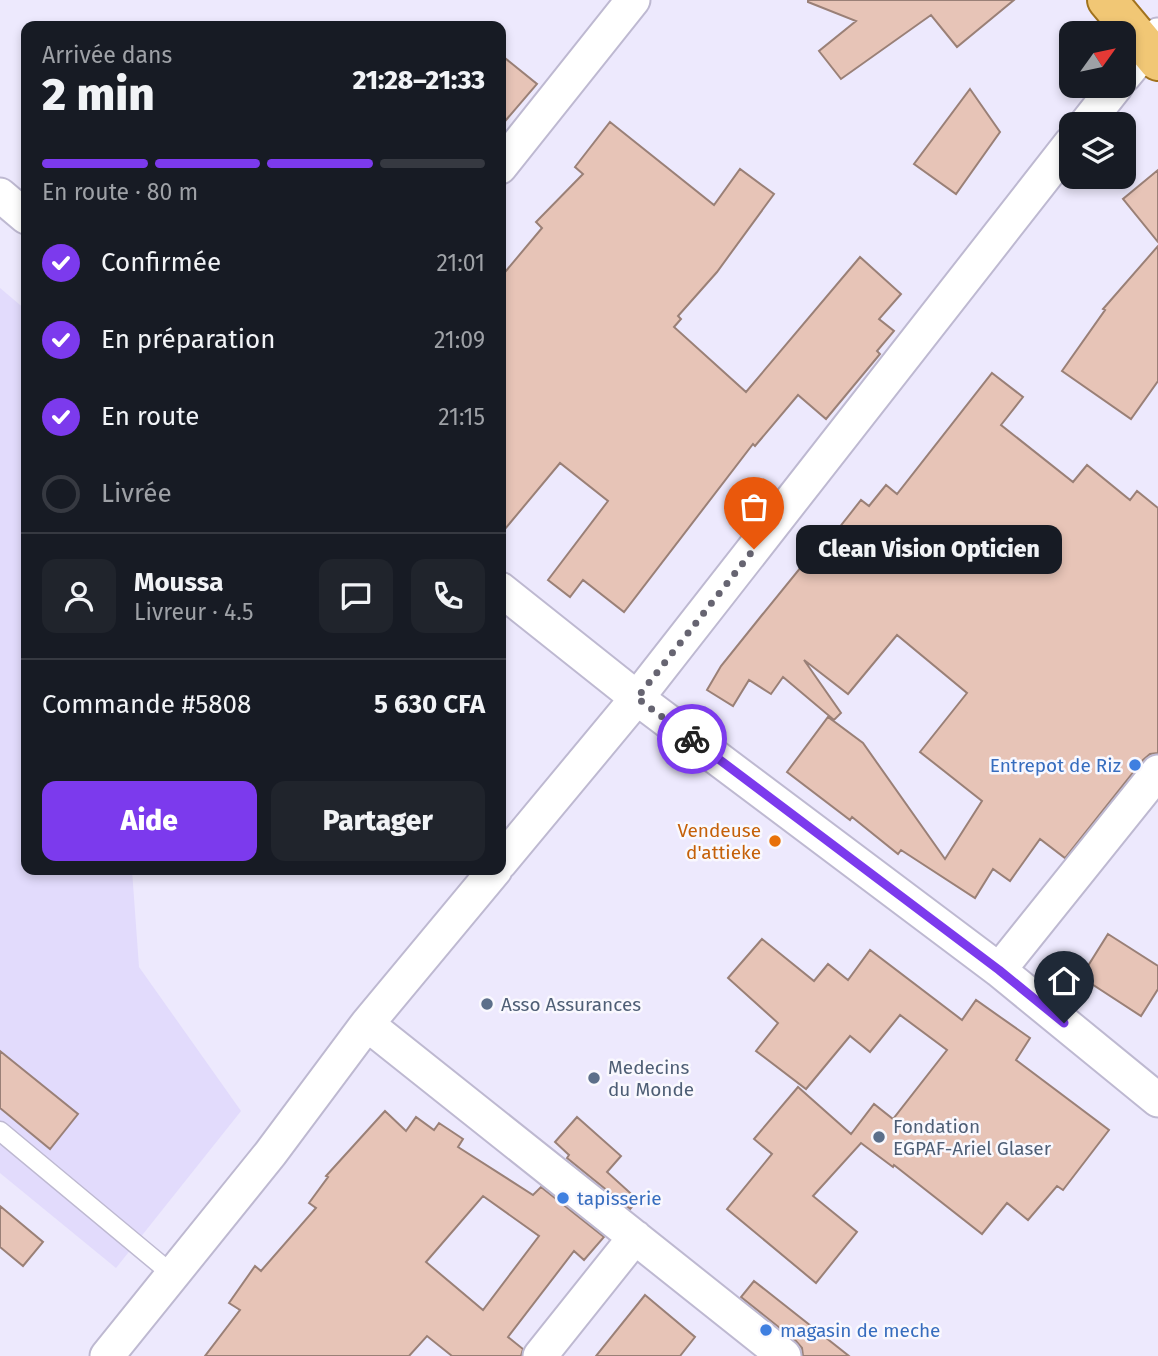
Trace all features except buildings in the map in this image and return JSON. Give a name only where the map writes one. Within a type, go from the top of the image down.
[{"type":"main road","points":[[1107,0],[1146,55]]},
{"type":"street","points":[[506,159],[630,1]]},
{"type":"street","points":[[1095,112],[1107,98]]},
{"type":"street","points":[[506,856],[637,698],[1059,158]]},
{"type":"street","points":[[0,195],[21,213]]},
{"type":"street","points":[[506,594],[637,698],[999,970],[1158,1100]]},
{"type":"street","points":[[999,970],[1158,772]]},
{"type":"street","points":[[107,1356],[270,1154],[367,1024],[491,875]]},
{"type":"street","points":[[367,1024],[784,1356]]},
{"type":"street","points":[[540,1356],[635,1237]]},
{"type":"lane","points":[[0,1131],[173,1275]]},
{"type":"shaded area","points":[[0,288],[21,306],[21,875],[132,875],[139,967],[241,1111],[116,1268],[0,1173]]},
{"type":"way so far","points":[[692,739],[637,698],[754,549]]},
{"type":"place","name":"Clean Vision Opticien","points":[[754,549]]},
{"type":"place","name":"Entrepot de Riz","points":[[1135,765]]},
{"type":"place","name":"Vendeuse d'attieke","points":[[775,841]]},
{"type":"place","name":"Asso Assurances","points":[[487,1004]]},
{"type":"place","name":"Medecins du Monde","points":[[594,1078]]},
{"type":"place","name":"Fondation EGPAF-Ariel Glaser","points":[[879,1137]]},
{"type":"place","name":"tapisserie","points":[[563,1198]]},
{"type":"place","name":"magasin de meche","points":[[766,1330]]},
{"type":"route","points":[[692,739],[999,970],[1064,1023]]}]
